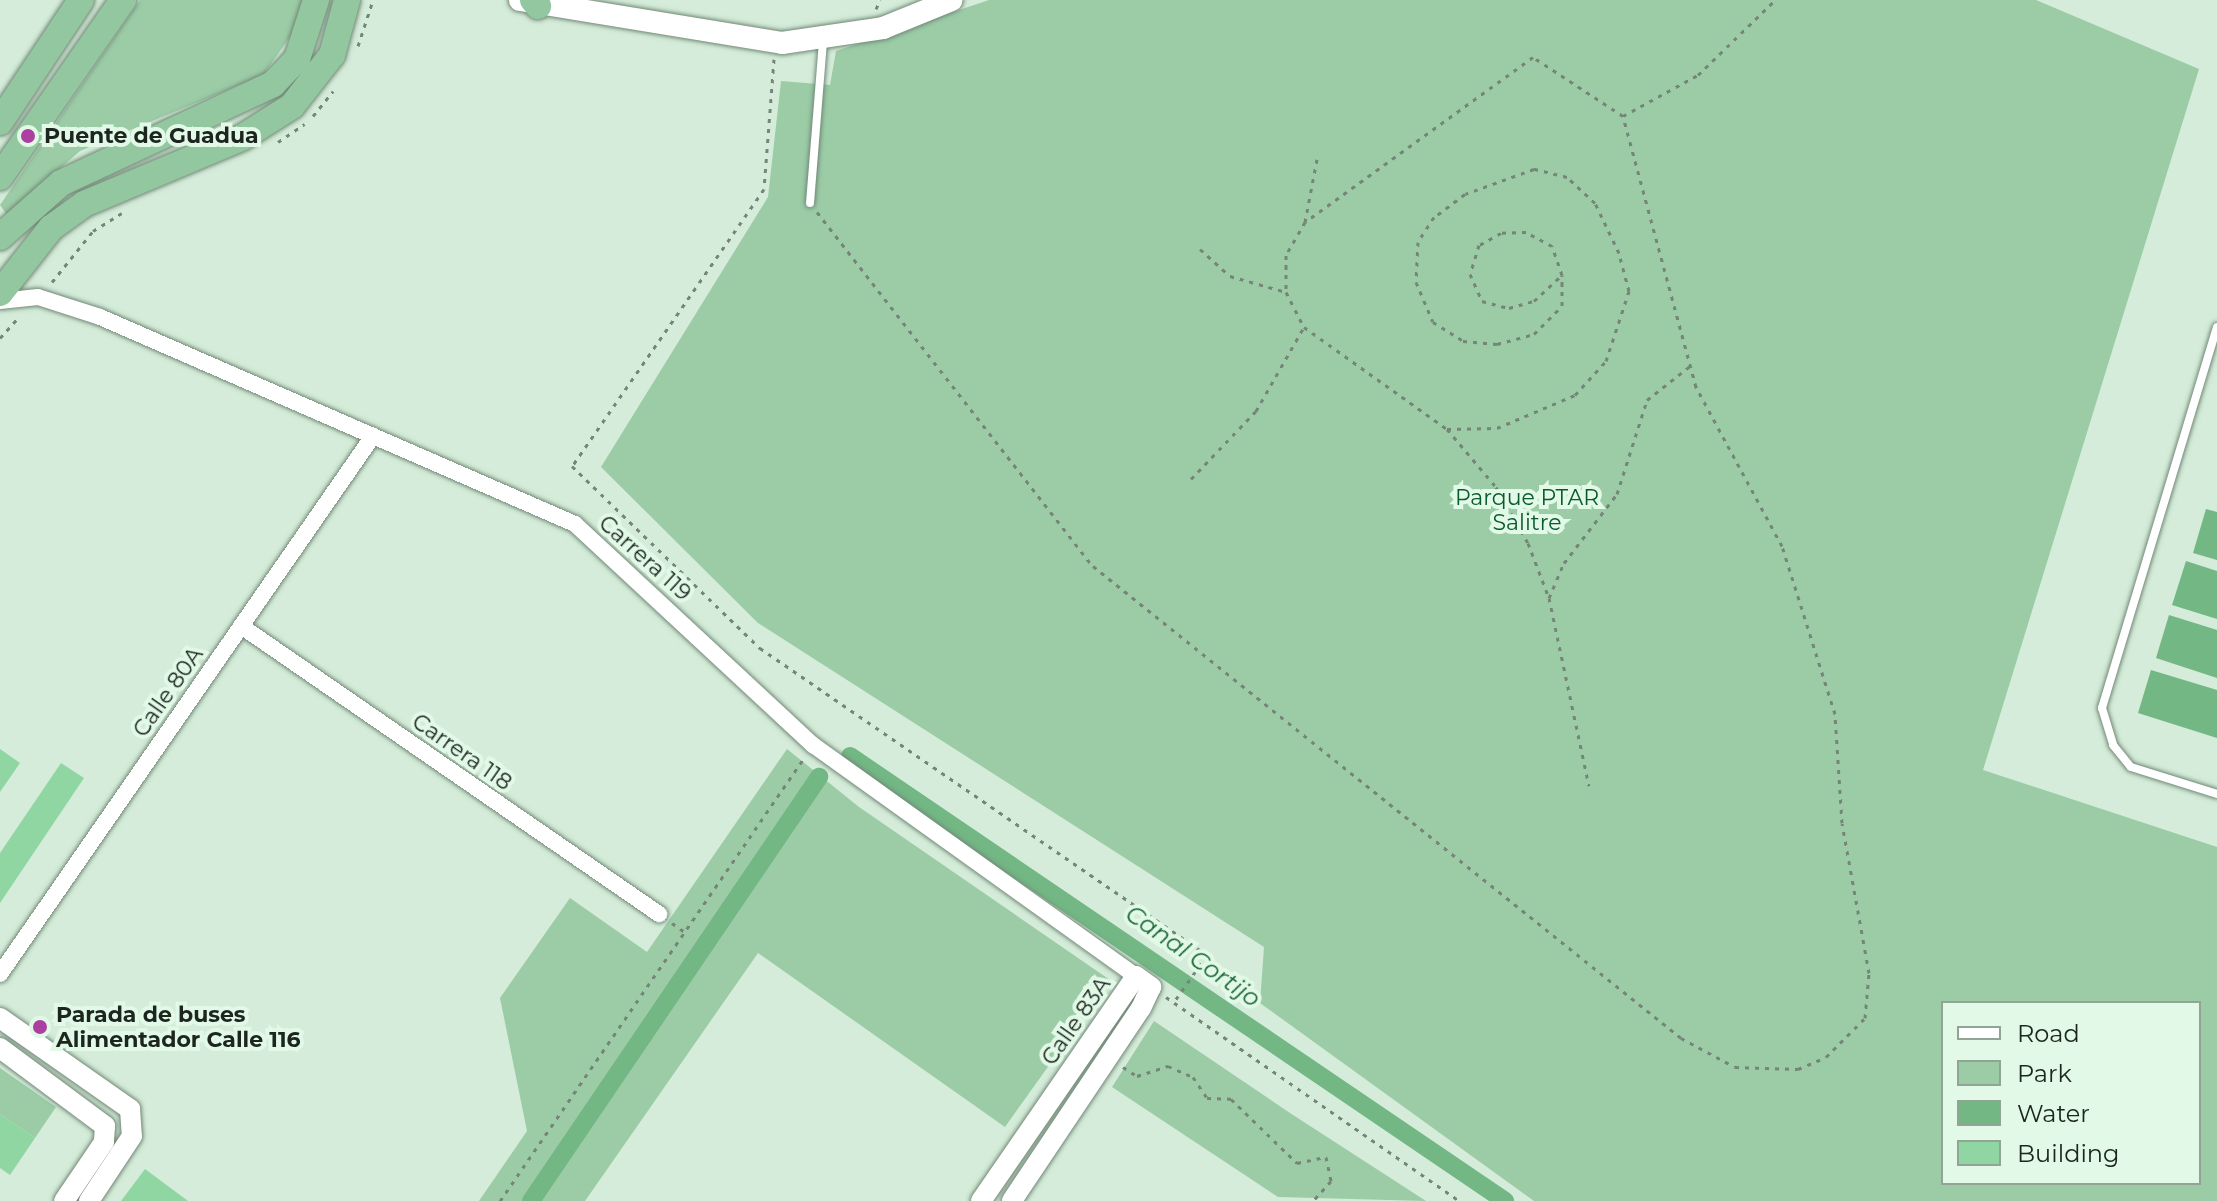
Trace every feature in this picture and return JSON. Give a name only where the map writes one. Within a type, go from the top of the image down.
[{"type":"highway","points":[[0,122],[81,0]]},
{"type":"highway","points":[[0,177],[123,0]]},
{"type":"highway","points":[[0,237],[61,183],[273,84],[297,59],[316,0]]},
{"type":"highway","points":[[0,293],[75,210],[243,137],[292,106],[332,55],[347,0]]},
{"type":"main road","points":[[530,2],[775,43],[823,40],[883,28],[952,0]]},
{"type":"street","name":"Carrera 119","points":[[0,301],[38,297],[100,317],[575,524],[813,745],[1136,976]]},
{"type":"street","name":"Calle 80A","points":[[0,974],[373,436]]},
{"type":"street","name":"Carrera 118","points":[[241,626],[659,914]]},
{"type":"street","name":"Calle 83A","points":[[981,1201],[1136,976],[1151,987],[1110,1056],[1012,1201]]},
{"type":"street","points":[[0,1018],[124,1102],[134,1128],[89,1201]]},
{"type":"street","points":[[0,1048],[93,1110],[105,1126],[104,1142],[64,1201]]},
{"type":"lane","points":[[810,203],[823,40]]},
{"type":"lane","points":[[2217,327],[2102,708],[2113,745],[2131,767],[2217,794]]},
{"type":"path","points":[[876,9],[880,0]]},
{"type":"path","points":[[1623,116],[1698,75],[1775,0]]},
{"type":"path","points":[[864,12],[890,5]]},
{"type":"path","points":[[775,43],[764,189],[572,466],[760,648],[1207,955],[1174,1002],[1459,1201]]},
{"type":"path","points":[[810,203],[1093,566],[1681,1038],[1735,1067],[1772,1074],[1826,1057],[1850,1039],[1865,1018],[1869,973],[1842,823],[1835,714],[1818,648],[1782,546],[1726,455],[1690,366],[1623,116],[1533,57],[1305,222]]},
{"type":"path","points":[[1318,154],[1305,222],[1286,255],[1286,292],[1304,327],[1447,429],[1496,487],[1549,598],[1589,786]]},
{"type":"path","points":[[1447,429],[1522,422],[1575,395],[1606,361],[1629,291],[1595,203],[1567,177],[1534,169],[1503,178],[1434,217],[1418,242],[1416,282],[1433,322],[1463,341],[1497,344],[1534,334],[1562,306],[1562,275],[1552,246],[1526,232],[1501,233],[1479,245],[1470,274],[1482,301],[1509,308],[1534,301],[1562,275]]},
{"type":"path","points":[[1200,249],[1230,276],[1286,292]]},
{"type":"path","points":[[1191,479],[1256,411],[1304,327]]},
{"type":"path","points":[[1549,598],[1564,563],[1617,494],[1647,400],[1690,366]]},
{"type":"path","points":[[500,1201],[813,745]]},
{"type":"path","points":[[1110,1056],[1134,1076],[1168,1066],[1193,1077],[1207,1098],[1231,1099],[1297,1163],[1326,1157],[1331,1181],[1313,1201]]},
{"type":"green space","points":[[140,0],[306,0],[300,23],[263,75],[80,151],[7,215],[0,205]]},
{"type":"green space","name":"Parque PTAR Salitre","points":[[989,0],[2036,0],[2199,69],[1983,770],[2217,847],[2217,1201],[1534,1201],[1260,1003],[1264,947],[758,623],[601,467],[768,197],[781,81],[830,85],[836,51]]},
{"type":"green space","points":[[787,749],[859,807],[1110,980],[1005,1127],[758,953],[585,1201],[479,1201],[527,1131],[500,998],[570,898],[647,952]]},
{"type":"green space","points":[[1154,1021],[1426,1201],[1278,1197],[1112,1087]]},
{"type":"green space","points":[[0,1068],[56,1107],[35,1138],[0,1114]]},
{"type":"water","points":[[2206,509],[2217,512],[2217,560],[2193,553]]},
{"type":"water","points":[[2186,561],[2217,571],[2217,619],[2172,605]]},
{"type":"water","points":[[2169,615],[2217,630],[2217,678],[2156,658]]},
{"type":"water","points":[[2151,670],[2217,690],[2217,738],[2138,713]]},
{"type":"building","points":[[0,749],[20,763],[0,792]]},
{"type":"building","points":[[61,763],[84,778],[0,903],[0,853]]},
{"type":"building","points":[[0,1114],[35,1138],[10,1175],[0,1168]]},
{"type":"building","points":[[145,1169],[188,1201],[121,1201]]},
{"type":"waterway","name":"Canal Cortijo","points":[[850,756],[1505,1201]]},
{"type":"waterway","name":"Canal Cortijo","points":[[531,1201],[819,777]]},
{"type":"place","name":"Puente de Guadua","points":[[28,136]]},
{"type":"place","name":"Parada de buses Alimentador Calle 116","points":[[40,1027]]}]
